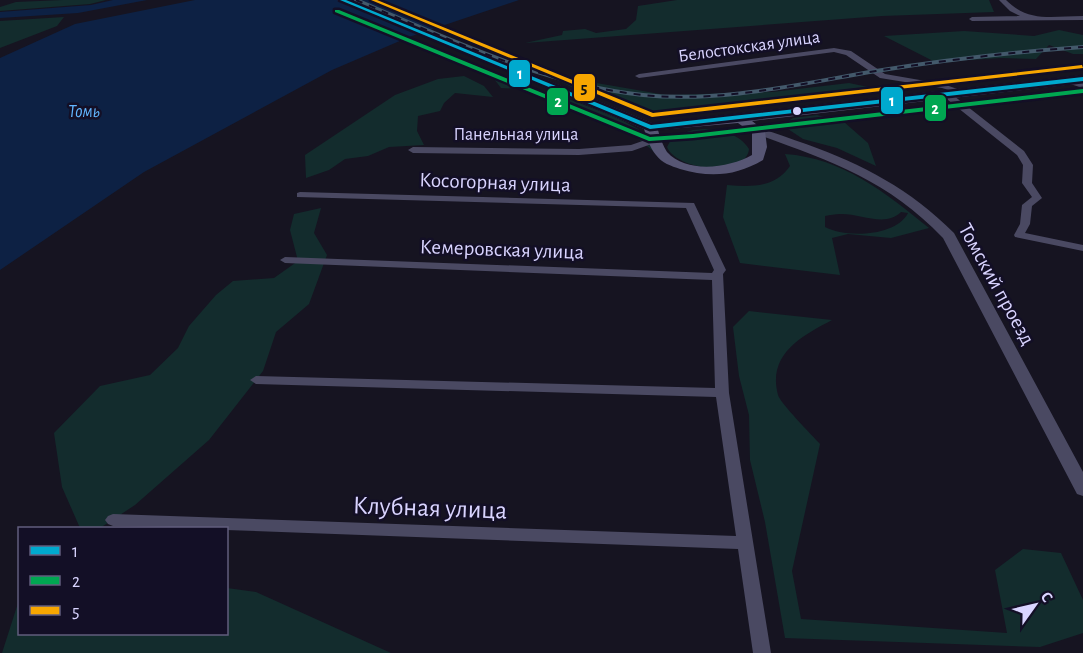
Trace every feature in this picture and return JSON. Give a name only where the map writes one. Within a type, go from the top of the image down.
[{"type":"main road","points":[[342,0],[506,68],[652,133],[741,118],[1076,80]]},
{"type":"main road","points":[[652,133],[662,155],[674,163],[694,170],[715,172],[747,164],[758,157],[760,147],[758,131],[741,118]]},
{"type":"street","points":[[1002,0],[1012,10],[1031,19]]},
{"type":"street","points":[[972,19],[1083,18]]},
{"type":"street","name":"Белостокская улица","points":[[639,76],[834,50],[848,53],[883,76],[944,86],[962,92]]},
{"type":"street","points":[[1076,80],[1083,86]]},
{"type":"street","points":[[946,94],[1021,153],[1028,165],[1027,183],[1037,198],[1027,205],[1024,224],[1019,235],[1080,248],[1083,258]]},
{"type":"street","name":"Томский проезд","points":[[758,131],[854,166],[894,187],[930,214],[949,236],[1083,489]]},
{"type":"street","name":"Панельная улица","points":[[413,150],[579,152],[632,148],[652,133]]},
{"type":"street","name":"Косогорная улица","points":[[300,195],[690,206],[720,270],[717,276]]},
{"type":"street","name":"Кемеровская улица","points":[[285,260],[717,276]]},
{"type":"street","points":[[717,276],[722,393],[762,653]]},
{"type":"street","points":[[256,380],[722,393]]},
{"type":"street","name":"Клубная улица","points":[[113,520],[746,543]]},
{"type":"green space","points":[[106,0],[90,4],[0,11],[0,7],[16,2]]},
{"type":"green space","points":[[677,0],[989,0],[994,12],[882,16],[525,43],[562,35],[563,31],[585,29],[596,33],[626,29],[636,20],[638,6]]},
{"type":"green space","points":[[64,17],[57,26],[0,48],[0,21]]},
{"type":"green space","points":[[1059,30],[1083,35],[1083,54],[1073,54],[1049,45],[1036,59],[1001,58],[935,62],[884,36],[964,31],[1034,36]]},
{"type":"green space","points":[[544,74],[666,95],[772,92],[849,83],[868,87],[709,112],[657,115],[576,89]]},
{"type":"green space","points":[[491,75],[577,102],[624,121],[654,141],[662,158],[637,138],[562,105],[524,89],[501,88]]},
{"type":"green space","points":[[464,76],[484,86],[493,97],[455,93],[444,103],[440,111],[418,116],[417,131],[424,145],[389,147],[368,156],[345,159],[329,170],[306,178],[305,155],[395,95],[438,79]]},
{"type":"green space","points":[[817,115],[844,122],[868,143],[876,166],[837,148],[803,139],[782,125],[793,118]]},
{"type":"green space","points":[[705,129],[724,132],[741,140],[749,149],[745,158],[736,164],[711,168],[684,162],[673,155],[667,147],[673,136]]},
{"type":"green space","points":[[785,154],[826,162],[845,170],[880,190],[929,228],[891,238],[848,234],[832,238],[840,275],[740,263],[723,217],[727,185],[754,186],[770,182],[777,179],[790,166]],"holes":[[[901,212],[908,213],[902,221],[882,231],[857,234],[834,231],[825,227],[825,216],[848,214],[872,219],[888,219]]]},
{"type":"green space","points":[[321,208],[314,233],[327,255],[309,304],[276,332],[263,371],[209,440],[135,505],[102,527],[80,527],[62,487],[54,433],[100,386],[150,375],[178,348],[189,326],[216,295],[233,281],[274,278],[298,261],[290,230],[294,214]]},
{"type":"green space","points":[[749,311],[832,320],[809,333],[790,348],[782,357],[776,381],[780,399],[820,444],[792,571],[801,619],[1007,633],[995,570],[1023,549],[1061,553],[1083,600],[1083,633],[1040,647],[785,638],[765,522],[750,460],[749,415],[739,376],[733,327]]},
{"type":"green space","points":[[228,588],[256,592],[391,653],[2,653],[18,603],[18,635],[228,635]]},
{"type":"water","points":[[113,0],[147,0],[78,13],[0,18],[0,12],[91,5]]},
{"type":"water","name":"Томь","points":[[195,0],[519,0],[409,37],[332,70],[144,172],[0,270],[0,58],[75,24]]},
{"type":"railway","points":[[356,0],[496,58],[532,70],[605,89],[673,97],[760,91],[928,63],[1083,47]]},
{"type":"transit line","name":"1","points":[[342,0],[650,127],[1083,79]]},
{"type":"transit line","name":"5","points":[[373,0],[652,115],[1082,67]]},
{"type":"transit line","name":"2","points":[[337,11],[649,139],[693,136],[1083,91]]}]
